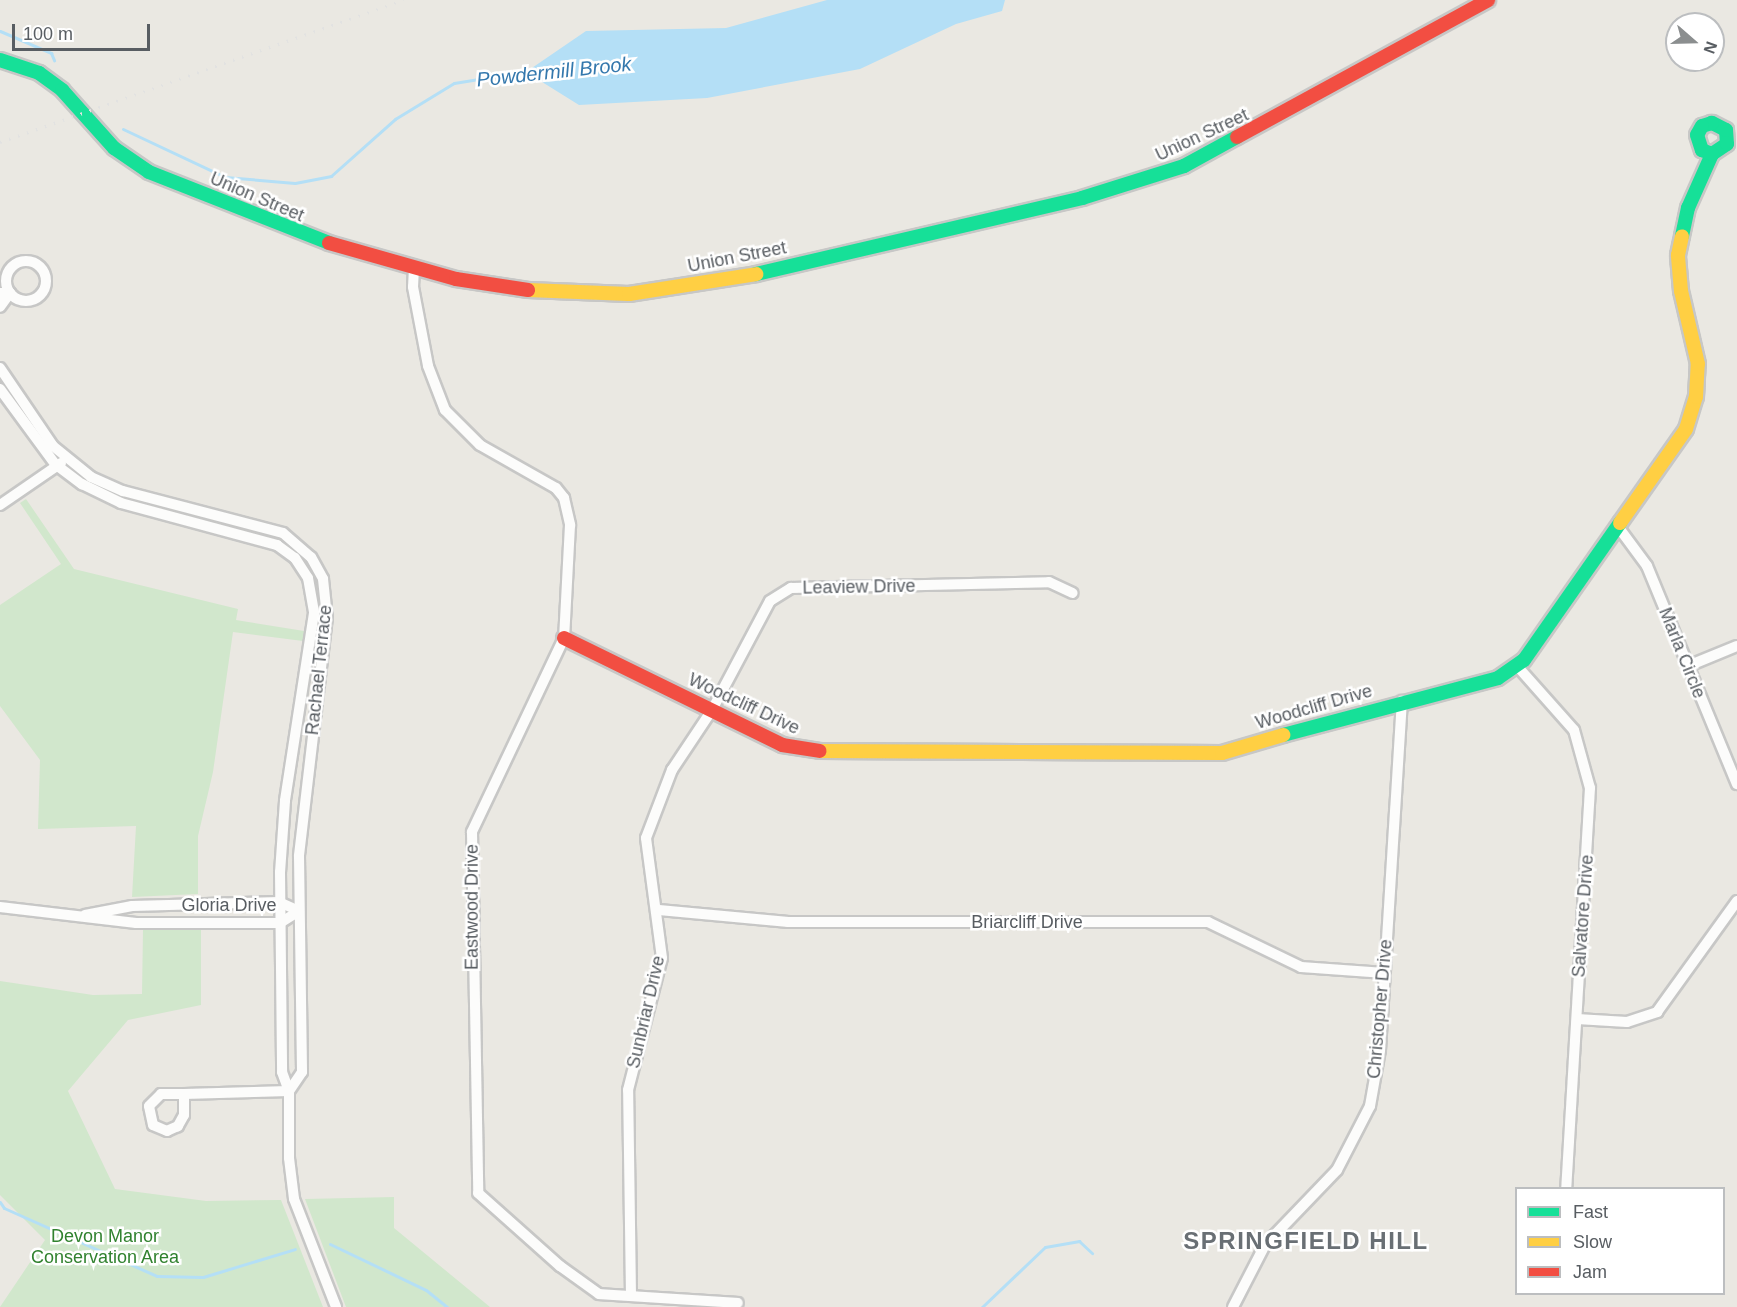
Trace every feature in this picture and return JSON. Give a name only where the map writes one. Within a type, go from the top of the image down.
[{"type":"main road","name":"Union Street","points":[[0,60],[39,73],[62,90],[114,148],[149,172],[303,236],[414,268],[515,289],[629,294],[736,279],[1082,198],[1184,166],[1229,145],[1488,0]]},
{"type":"main road","name":"Woodcliff Drive","points":[[564,638],[782,745],[809,751],[1222,753],[1401,701],[1498,678],[1518,667],[1619,528],[1678,444],[1694,408],[1698,364],[1681,291],[1678,255],[1686,214],[1712,154]]},
{"type":"street","name":"Eastwood Drive","points":[[414,268],[413,287],[428,366],[447,412],[480,445],[546,481],[564,498],[570,525],[564,638],[472,832],[476,1181],[478,1193],[576,1279],[599,1294],[738,1303]]},
{"type":"street","points":[[0,307],[5,293]]},
{"type":"street","name":"Rachael Terrace","points":[[0,368],[62,463],[123,491],[283,533],[318,568],[327,605],[299,856],[302,1072],[290,1091]]},
{"type":"street","name":"Rachael Terrace","points":[[0,389],[62,463],[121,503],[277,545],[295,558],[308,578],[314,613],[285,801],[279,902],[282,1072],[290,1091],[291,1186],[336,1307]]},
{"type":"street","points":[[0,505],[62,463]]},
{"type":"street","name":"Marla Circle","points":[[1619,528],[1642,556],[1737,784]]},
{"type":"street","name":"Leaview Drive","points":[[712,710],[770,601],[785,589],[1050,582],[1073,593]]},
{"type":"street","points":[[1688,666],[1737,646]]},
{"type":"street","name":"Salvatore Drive","points":[[1518,667],[1567,719],[1589,774],[1566,1187]]},
{"type":"street","name":"Christopher Drive","points":[[1233,1307],[1252,1262],[1330,1179],[1363,1125],[1377,1067],[1385,973],[1401,701]]},
{"type":"street","name":"Sunbriar Drive","points":[[632,1296],[628,1089],[662,958],[659,910],[646,838],[672,770],[712,710]]},
{"type":"street","points":[[1577,1019],[1627,1022],[1657,1012],[1737,901]]},
{"type":"street","name":"Gloria Drive","points":[[70,917],[132,906],[279,902],[299,911]]},
{"type":"street","name":"Gloria Drive","points":[[0,907],[136,923],[280,923],[299,911]]},
{"type":"street","name":"Briarcliff Drive","points":[[659,910],[800,922],[1208,922],[1301,967],[1385,973]]},
{"type":"street","points":[[184,1094],[290,1091]]},
{"type":"green space","points":[[26,499],[74,569],[238,609],[236,620],[304,631],[303,641],[233,632],[213,772],[198,836],[198,894],[132,897],[136,826],[38,829],[40,760],[0,706],[0,605],[61,564],[20,503]]},
{"type":"green space","name":"Devon Manor Conservation Area","points":[[201,928],[201,1005],[128,1020],[68,1091],[115,1189],[206,1201],[281,1200],[323,1307],[0,1307],[45,1240],[0,1195],[0,981],[93,995],[142,994],[143,929]]},
{"type":"green space","points":[[394,1197],[394,1228],[490,1307],[346,1307],[305,1199]]},
{"type":"water","points":[[827,0],[1005,0],[1002,11],[956,24],[860,69],[707,98],[579,105],[526,72],[586,31],[726,28]]},
{"type":"waterway","name":"Powdermill Brook","points":[[0,31],[51,53],[54,60]]},
{"type":"waterway","name":"Powdermill Brook","points":[[123,129],[225,177],[295,183],[331,176],[395,119],[454,83],[527,71]]},
{"type":"waterway","points":[[0,1202],[4,1208],[157,1276],[203,1277],[295,1249]]},
{"type":"waterway","points":[[982,1307],[1045,1247],[1079,1241],[1092,1253]]},
{"type":"waterway","points":[[330,1244],[426,1290],[447,1307]]},
{"type":"railway","points":[[0,142],[404,0]]},
{"type":"traffic: fast","points":[[0,60],[39,73],[62,90],[114,148],[149,172],[329,243]]},
{"type":"traffic: fast","points":[[1682,236],[1688,208],[1712,154],[1727,144],[1726,130],[1712,123],[1702,126],[1697,135],[1702,150],[1712,154]]},
{"type":"traffic: fast","points":[[756,274],[1082,198],[1184,166],[1237,137]]},
{"type":"traffic: fast","points":[[1283,735],[1498,678],[1524,660],[1620,523]]},
{"type":"traffic: slow","points":[[1620,523],[1686,429],[1696,397],[1698,364],[1681,291],[1678,255],[1682,236]]},
{"type":"traffic: slow","points":[[528,290],[629,294],[756,274]]},
{"type":"traffic: slow","points":[[820,751],[1222,753],[1283,735]]},
{"type":"traffic: jam","points":[[1237,137],[1488,0]]},
{"type":"traffic: jam","points":[[329,243],[456,279],[528,290]]},
{"type":"traffic: jam","points":[[564,638],[782,745],[820,751]]},
{"type":"district","name":"SPRINGFIELD HILL","points":[[1306,1241]]}]
